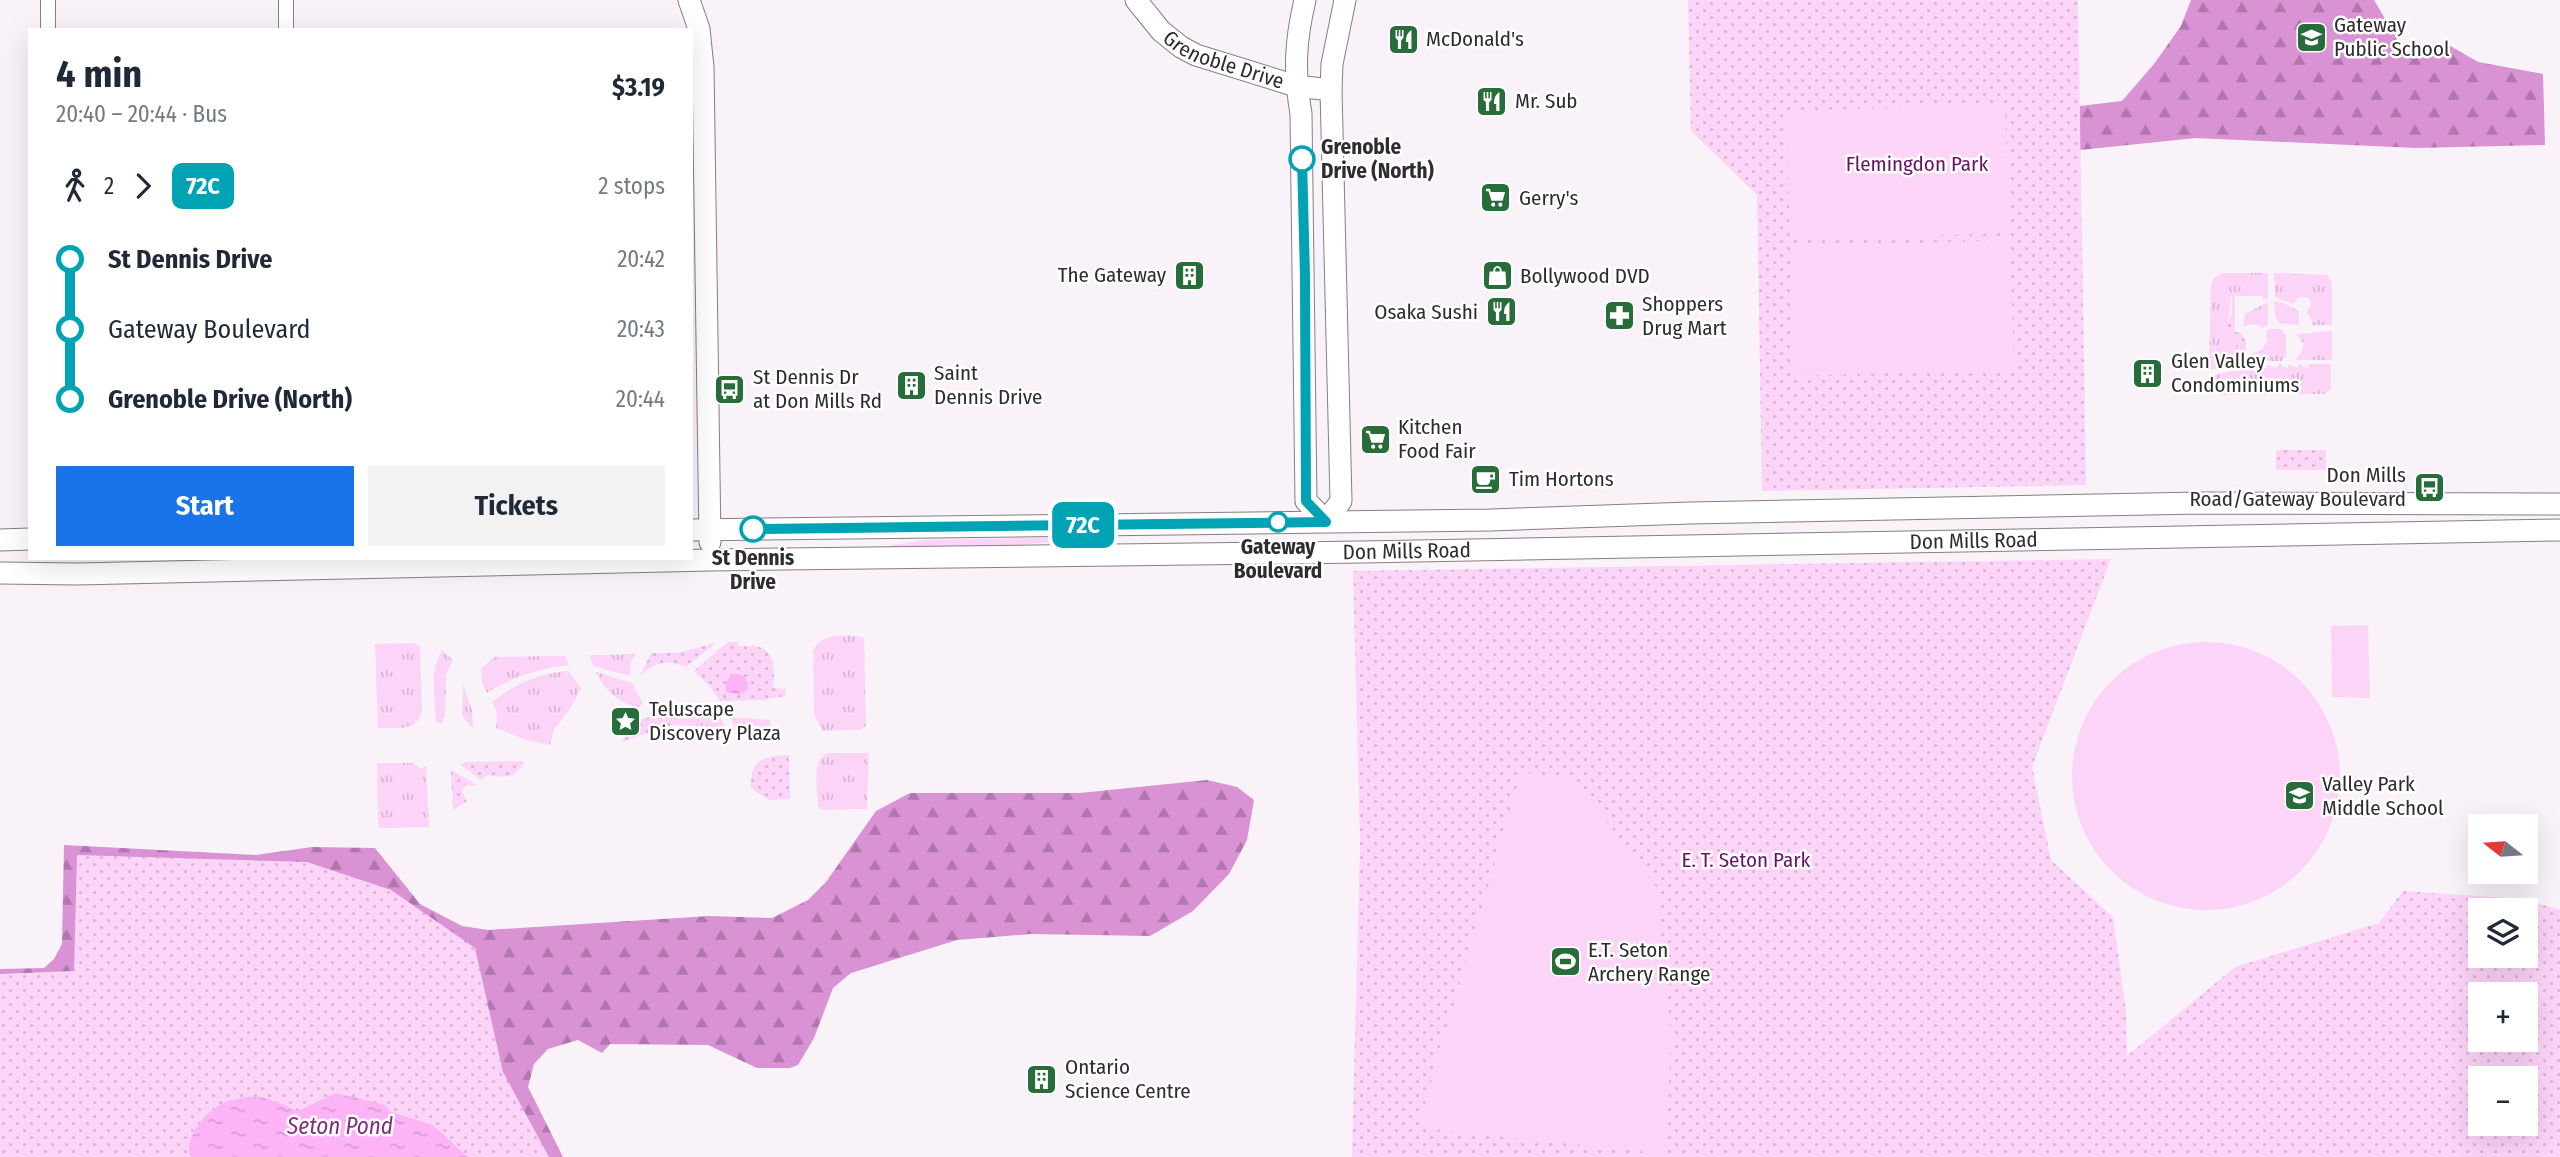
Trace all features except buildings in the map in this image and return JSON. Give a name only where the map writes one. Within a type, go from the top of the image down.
[{"type":"main road","points":[[689,0],[699,29],[704,67],[701,530],[710,560]]},
{"type":"main road","name":"Grenoble Drive","points":[[1136,0],[1161,31],[1196,55],[1296,86],[1331,89]]},
{"type":"main road","points":[[1305,0],[1296,41],[1296,86],[1301,114],[1306,501],[1326,522],[1341,501],[1331,89],[1332,64],[1345,0]]},
{"type":"main road","points":[[1306,361],[1338,356]]},
{"type":"main road","name":"Don Mills Road","points":[[701,530],[1490,520],[1718,512],[2186,503],[2560,504]]},
{"type":"main road","name":"Don Mills Road","points":[[0,573],[77,574],[298,563],[1362,552],[2560,530]]},
{"type":"main road","points":[[0,540],[28,539]]},
{"type":"street","points":[[48,0],[48,28]]},
{"type":"street","points":[[286,0],[286,28]]},
{"type":"green space","name":"Flemingdon Park","points":[[1688,0],[2078,0],[2086,485],[1762,491],[1757,195],[1691,131]]},
{"type":"green space","name":"Gateway Public School","points":[[2191,0],[2374,0],[2407,56],[2447,44],[2478,62],[2543,74],[2545,145],[2416,148],[2196,138],[2080,150],[2080,106],[2122,101],[2154,64],[2181,26]]},
{"type":"green space","points":[[2005,104],[2009,233],[1790,240],[1786,111]]},
{"type":"green space","points":[[2010,240],[2014,369],[1795,376],[1791,247]]},
{"type":"green space","points":[[2222,273],[2268,273],[2268,298],[2263,300],[2263,296],[2250,296],[2250,293],[2231,296],[2228,328],[2235,333],[2235,345],[2246,357],[2237,365],[2209,370],[2211,285],[2214,278]]},
{"type":"green space","points":[[2274,273],[2327,275],[2332,283],[2332,325],[2312,325],[2311,317],[2306,313],[2311,305],[2309,298],[2299,297],[2294,304],[2275,297]]},
{"type":"green space","points":[[2242,290],[2250,293],[2250,296],[2235,296],[2235,332],[2241,333],[2246,342],[2246,357],[2235,345],[2235,333],[2231,332],[2227,324],[2232,313],[2232,293]]},
{"type":"green space","points":[[2274,301],[2299,311],[2299,325],[2279,323],[2275,315]]},
{"type":"green space","points":[[2268,302],[2268,325],[2263,328],[2253,324],[2243,327],[2245,314]]},
{"type":"green space","points":[[2281,329],[2286,335],[2286,356],[2281,361],[2253,361],[2252,354],[2262,349],[2267,342],[2266,331]]},
{"type":"green space","points":[[2332,331],[2332,360],[2295,360],[2304,344],[2296,334]]},
{"type":"green space","points":[[2278,364],[2282,367],[2288,368],[2288,364],[2298,368],[2299,364],[2302,364],[2302,367],[2309,368],[2309,364],[2331,364],[2331,389],[2324,394],[2222,395],[2214,391],[2210,382],[2209,376],[2261,365],[2261,368],[2267,368],[2267,365],[2277,368]]},
{"type":"green space","points":[[2276,450],[2326,450],[2326,470],[2276,470]]},
{"type":"green space","points":[[1078,537],[1078,540],[1004,546],[877,548],[924,540]]},
{"type":"green space","name":"E. T. Seton Park","points":[[2111,559],[2032,767],[2051,860],[2113,917],[2126,1011],[2127,1056],[2235,967],[2379,923],[2403,891],[2508,898],[2468,898],[2468,968],[2538,968],[2538,903],[2560,910],[2560,1157],[1352,1157],[1360,844],[1353,571]]},
{"type":"green space","points":[[2368,625],[2370,698],[2332,697],[2331,626]]},
{"type":"green space","points":[[826,638],[864,638],[866,726],[860,730],[822,731],[814,713],[813,650]]},
{"type":"green space","points":[[728,642],[738,642],[738,645],[755,646],[767,651],[774,668],[773,688],[786,689],[785,696],[764,700],[720,701],[694,671]]},
{"type":"green space","points":[[2206,642],[2232,644],[2257,652],[2301,681],[2330,725],[2338,750],[2338,802],[2330,827],[2301,871],[2257,900],[2232,908],[2206,910],[2180,908],[2155,900],[2111,871],[2082,827],[2074,802],[2072,776],[2074,750],[2082,725],[2111,681],[2155,652],[2180,644]]},
{"type":"green space","points":[[416,643],[420,647],[420,717],[406,727],[378,728],[375,644]]},
{"type":"green space","points":[[716,643],[686,667],[662,663],[640,676],[651,653],[677,653]]},
{"type":"green space","points":[[442,650],[453,660],[446,675],[445,716],[441,724],[436,721],[434,684],[435,666]]},
{"type":"green space","points":[[636,654],[631,662],[630,676],[593,666],[590,655]]},
{"type":"green space","points":[[565,656],[569,665],[526,674],[487,693],[482,683],[481,669],[494,657]]},
{"type":"green space","points":[[568,671],[581,688],[570,709],[554,730],[550,745],[526,740],[496,728],[497,713],[492,702],[528,680]]},
{"type":"green space","points":[[596,672],[632,683],[643,704],[636,708],[623,702],[607,689]]},
{"type":"green space","points":[[463,684],[472,710],[473,727],[462,715]]},
{"type":"green space","points":[[680,705],[720,715],[726,731],[705,726],[672,725],[682,713]]},
{"type":"green space","points":[[680,705],[682,713],[672,725],[621,742],[640,719],[669,714]]},
{"type":"green space","points":[[730,717],[770,720],[770,732],[752,724],[735,730]]},
{"type":"green space","points":[[828,753],[869,753],[867,809],[822,810],[818,806],[817,768],[822,757]]},
{"type":"green space","points":[[789,755],[790,799],[769,800],[751,788],[753,771],[760,761]]},
{"type":"green space","points":[[523,761],[512,775],[487,775],[481,780],[461,765],[465,762]]},
{"type":"green space","points":[[377,763],[413,763],[421,769],[426,766],[429,827],[378,828]]},
{"type":"green space","points":[[451,770],[477,785],[465,786],[462,792],[467,801],[453,810]]},
{"type":"green space","name":"E.T. Seton Archery Range","points":[[1521,772],[1576,781],[1657,888],[1671,1035],[1666,1154],[1418,1128]]},
{"type":"green space","points":[[1207,780],[1237,787],[1254,800],[1247,840],[1229,874],[1193,911],[1150,936],[1031,934],[957,940],[851,973],[833,988],[814,1038],[798,1065],[790,1068],[757,1068],[708,1045],[610,1044],[602,1053],[578,1040],[548,1049],[534,1064],[528,1087],[563,1157],[0,1157],[0,969],[44,968],[54,959],[62,944],[64,845],[256,855],[312,847],[375,848],[420,904],[462,926],[488,930],[709,916],[772,918],[808,900],[826,882],[876,811],[910,793],[1080,793]]},
{"type":"green space","points":[[77,855],[307,862],[391,890],[475,948],[503,1072],[549,1157],[0,1157],[0,974],[74,971]]},
{"type":"water","points":[[731,675],[744,676],[748,683],[747,691],[737,694],[726,692],[726,682]]},
{"type":"water","name":"Seton Pond","points":[[336,1093],[385,1105],[391,1112],[433,1125],[468,1157],[191,1157],[190,1142],[194,1133],[205,1117],[225,1102],[260,1097],[298,1111]]},
{"type":"bus line","name":"72C","points":[[753,529],[1326,522],[1306,501],[1302,159]]},
{"type":"place","name":"Gateway Public School","points":[[2311,37]]},
{"type":"place","name":"McDonald's","points":[[1403,39]]},
{"type":"place","name":"Mr. Sub","points":[[1492,101]]},
{"type":"place","name":"Grenoble Drive (North)","points":[[1302,159]]},
{"type":"place","name":"Gerry's","points":[[1496,198]]},
{"type":"place","name":"The Gateway","points":[[1189,275]]},
{"type":"place","name":"Bollywood DVD","points":[[1497,276]]},
{"type":"place","name":"Osaka Sushi","points":[[1501,312]]},
{"type":"place","name":"Shoppers Drug Mart","points":[[1619,316]]},
{"type":"place","name":"Glen Valley Condominiums","points":[[2148,373]]},
{"type":"place","name":"Saint Dennis Drive","points":[[911,385]]},
{"type":"place","name":"St Dennis Dr at Don Mills Rd","points":[[730,389]]},
{"type":"place","name":"Kitchen Food Fair","points":[[1375,439]]},
{"type":"place","name":"Tim Hortons","points":[[1486,479]]},
{"type":"place","name":"Don Mills Road/Gateway Boulevard","points":[[2429,487]]},
{"type":"place","name":"Gateway Boulevard","points":[[1278,522]]},
{"type":"place","name":"St Dennis Drive","points":[[753,529]]},
{"type":"place","name":"Teluscape Discovery Plaza","points":[[626,721]]},
{"type":"place","name":"Valley Park Middle School","points":[[2299,796]]},
{"type":"place","name":"E.T. Seton Archery Range","points":[[1565,962]]},
{"type":"place","name":"Ontario Science Centre","points":[[1042,1079]]}]
